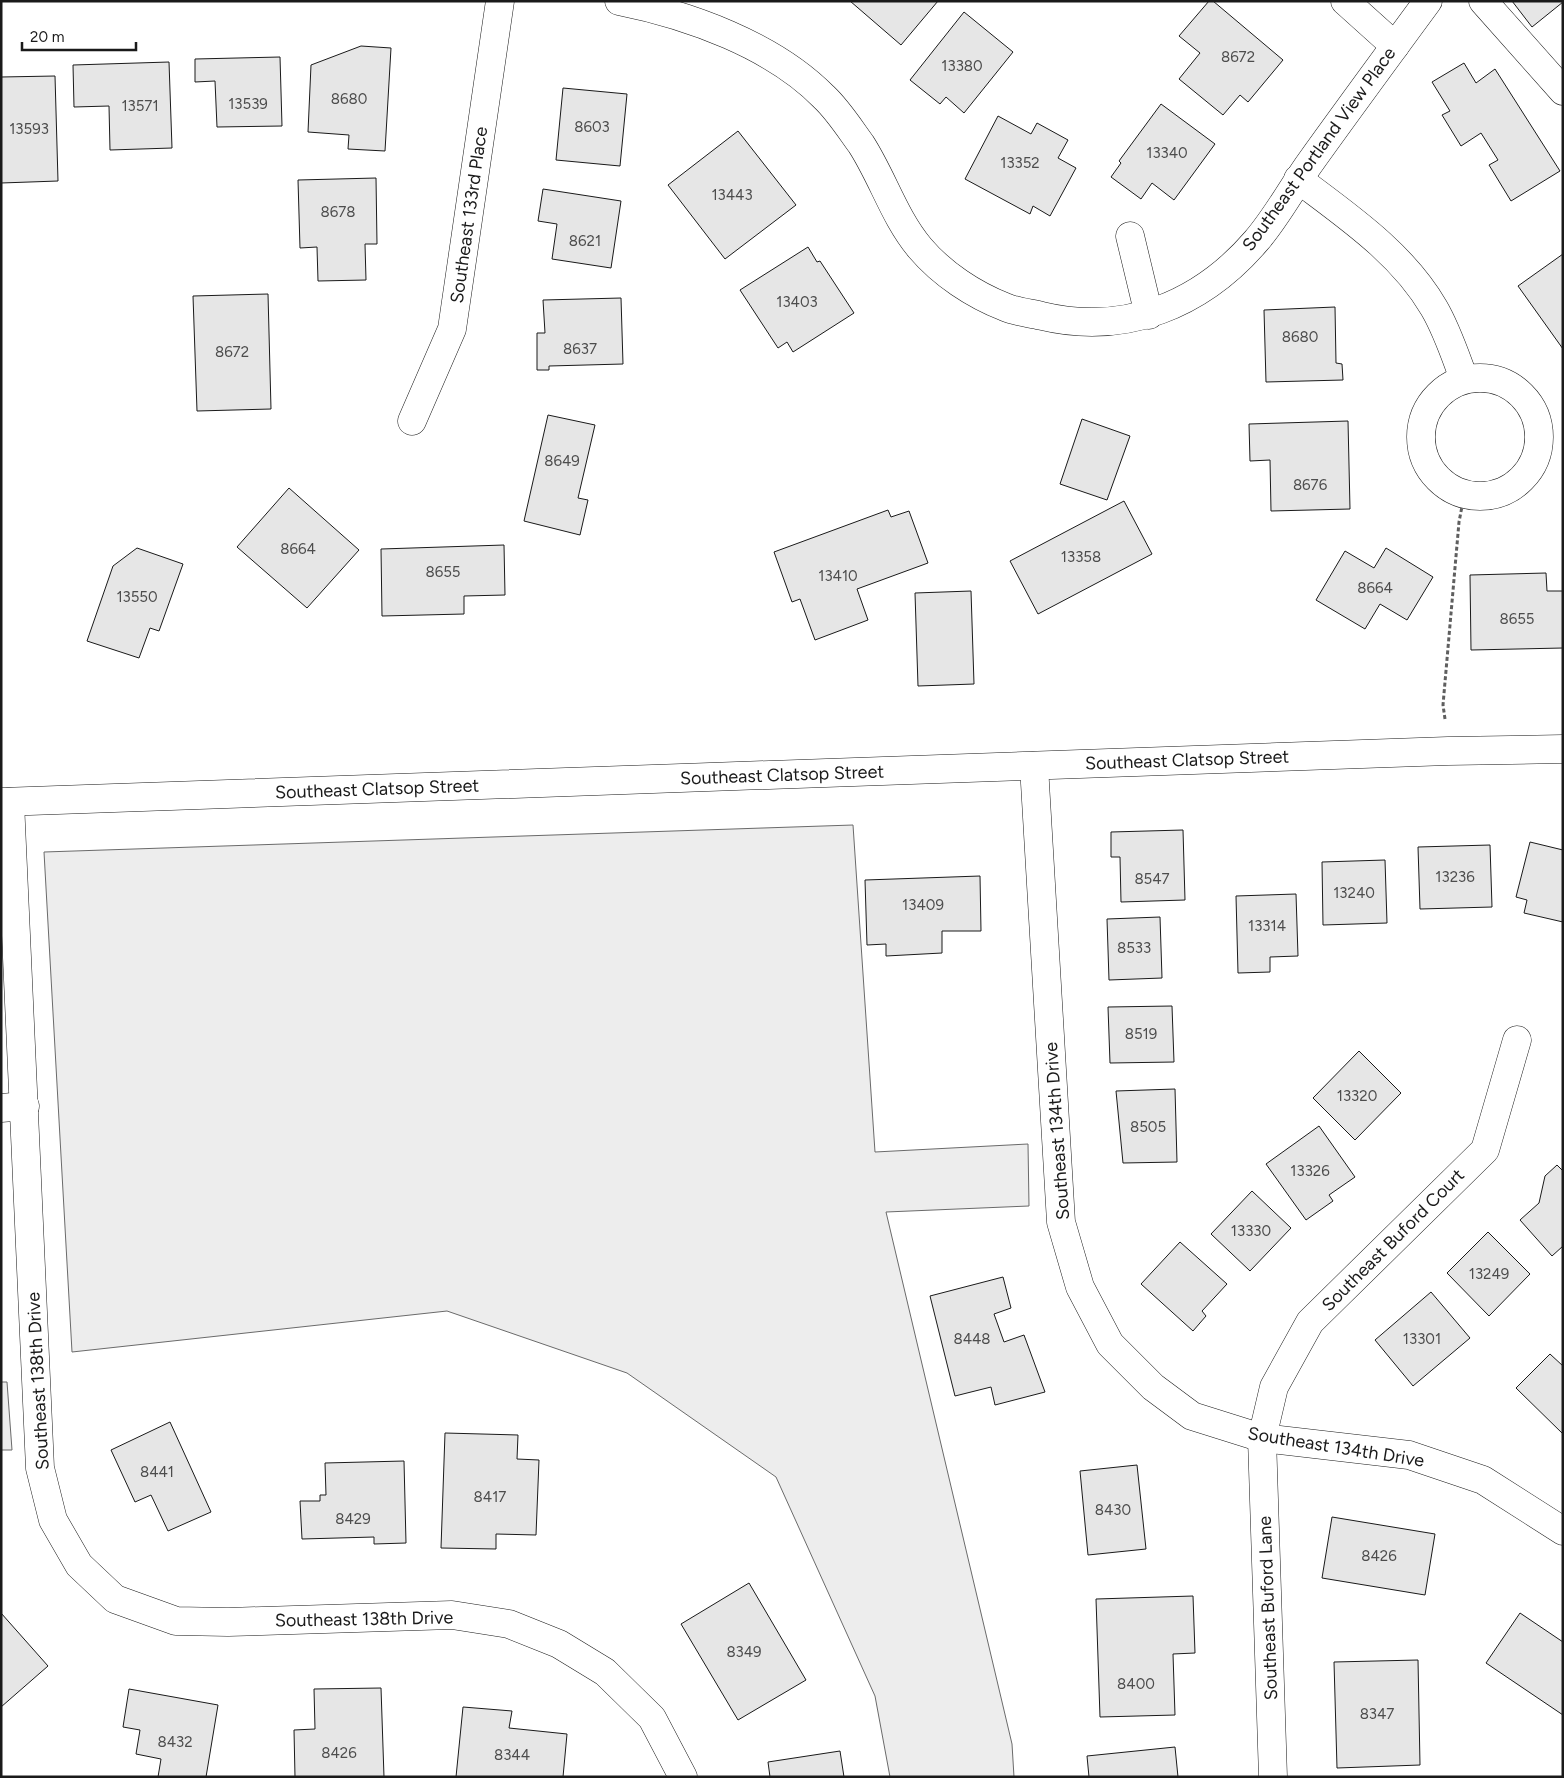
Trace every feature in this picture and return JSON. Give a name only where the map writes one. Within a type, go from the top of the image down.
[{"type":"street","name":"Southeast 133rd Place","points":[[412,421],[452,329],[500,1]]},
{"type":"street","name":"Southeast Portland View Place","points":[[619,1],[714,28],[775,58],[824,97],[862,146],[894,209],[921,249],[955,280],[1005,308],[1060,321],[1100,324],[1149,315],[1192,296],[1226,272],[1257,240],[1298,179],[1428,1]]},
{"type":"street","points":[[1345,1],[1395,46]]},
{"type":"street","points":[[1483,1],[1563,91]]},
{"type":"street","points":[[1298,179],[1366,231],[1403,267],[1433,307],[1464,379]]},
{"type":"street","points":[[1130,236],[1149,315]]},
{"type":"street","points":[[1464,379],[1502,382],[1525,398],[1536,416],[1539,450],[1531,469],[1508,490],[1485,497],[1464,496],[1432,474],[1421,451],[1422,421],[1437,395],[1464,379]]},
{"type":"street","name":"Southeast Clatsop Street","points":[[5,802],[1563,749]]},
{"type":"street","name":"Southeast 134th Drive","points":[[1034,766],[1061,1222],[1080,1287],[1110,1344],[1153,1387],[1192,1416],[1262,1438],[1409,1455],[1483,1480],[1563,1531]]},
{"type":"street","name":"Southeast 138th Drive","points":[[5,802],[13,1107],[40,1468],[53,1520],[79,1565],[115,1599],[176,1621],[228,1622],[452,1615],[508,1624],[559,1644],[605,1672],[652,1718],[683,1777]]},
{"type":"street","name":"Southeast Buford Court","points":[[1262,1438],[1274,1388],[1310,1322],[1484,1150],[1517,1040]]},
{"type":"street","name":"Southeast Buford Lane","points":[[1262,1438],[1273,1777]]},
{"type":"path","points":[[1443,705],[1459,522],[1464,496]]},
{"type":"shaded area","points":[[853,825],[875,1152],[1028,1144],[1029,1206],[886,1212],[1012,1744],[1014,1777],[890,1777],[875,1696],[776,1477],[627,1373],[447,1311],[72,1352],[44,852]]},
{"type":"shaded area","points":[[1,1382],[7,1382],[12,1450],[1,1450]]},
{"type":"building","points":[[850,1],[938,1],[901,45]]},
{"type":"building","points":[[1209,1],[1213,1],[1283,60],[1248,102],[1240,95],[1223,115],[1179,79],[1200,53],[1179,36]]},
{"type":"building","points":[[1512,1],[1563,1],[1563,2],[1532,27]]},
{"type":"building","points":[[964,12],[1013,52],[964,113],[946,97],[940,104],[910,80]]},
{"type":"building","points":[[361,46],[391,48],[385,151],[348,149],[349,135],[308,132],[311,65]]},
{"type":"building","points":[[280,57],[282,126],[217,127],[215,81],[195,82],[195,59]]},
{"type":"building","points":[[169,62],[172,148],[110,150],[109,106],[74,107],[73,65]]},
{"type":"building","points":[[1464,63],[1476,83],[1495,69],[1560,171],[1511,201],[1489,165],[1498,160],[1481,133],[1461,146],[1442,115],[1450,111],[1432,82]]},
{"type":"building","points":[[55,76],[58,181],[1,183],[1,77]]},
{"type":"building","points":[[563,88],[627,94],[620,166],[556,160]]},
{"type":"building","points":[[1161,104],[1215,144],[1174,200],[1152,183],[1141,199],[1111,177],[1121,163],[1119,161]]},
{"type":"building","points":[[998,116],[1031,134],[1037,123],[1068,140],[1058,158],[1076,168],[1050,216],[1033,206],[1030,214],[965,179]]},
{"type":"building","points":[[738,131],[796,205],[725,259],[668,185]]},
{"type":"building","points":[[376,178],[377,244],[365,244],[366,280],[318,281],[317,247],[300,248],[298,180]]},
{"type":"building","points":[[543,189],[621,201],[611,268],[552,259],[557,224],[538,221]]},
{"type":"building","points":[[808,247],[817,262],[820,261],[854,313],[793,352],[787,342],[778,348],[740,290]]},
{"type":"building","points":[[1563,254],[1563,349],[1518,286]]},
{"type":"building","points":[[268,294],[271,409],[197,411],[193,296]]},
{"type":"building","points":[[621,298],[623,364],[549,366],[549,370],[537,370],[537,333],[545,333],[543,300]]},
{"type":"building","points":[[1335,307],[1336,363],[1342,364],[1343,380],[1266,382],[1264,310]]},
{"type":"building","points":[[548,415],[595,425],[578,498],[588,500],[580,535],[524,521]]},
{"type":"building","points":[[1082,419],[1130,436],[1107,500],[1060,484]]},
{"type":"building","points":[[1348,421],[1350,509],[1271,511],[1270,460],[1250,461],[1249,424]]},
{"type":"building","points":[[289,488],[359,550],[307,608],[237,547]]},
{"type":"building","points":[[1124,501],[1152,554],[1038,614],[1010,561]]},
{"type":"building","points":[[888,510],[891,517],[909,511],[928,563],[857,589],[868,620],[815,640],[800,599],[792,602],[774,552]]},
{"type":"building","points":[[504,545],[505,595],[464,596],[464,614],[382,616],[381,549]]},
{"type":"building","points":[[137,548],[183,564],[159,631],[150,628],[139,658],[87,641],[113,566]]},
{"type":"building","points":[[1386,548],[1433,577],[1407,620],[1380,604],[1365,629],[1316,600],[1345,551],[1374,568]]},
{"type":"building","points":[[1546,573],[1547,591],[1563,591],[1563,648],[1471,650],[1470,575]]},
{"type":"building","points":[[971,591],[974,684],[918,686],[915,593]]},
{"type":"building","points":[[1183,830],[1185,900],[1121,902],[1120,857],[1111,857],[1111,832]]},
{"type":"building","points":[[1530,842],[1563,850],[1563,922],[1524,913],[1527,900],[1516,897]]},
{"type":"building","points":[[1490,845],[1492,907],[1420,909],[1418,847]]},
{"type":"building","points":[[1385,860],[1387,923],[1323,925],[1322,862]]},
{"type":"building","points":[[980,876],[981,931],[942,931],[942,953],[886,956],[886,944],[867,945],[865,880]]},
{"type":"building","points":[[1296,894],[1298,956],[1270,957],[1270,972],[1238,973],[1236,896]]},
{"type":"building","points":[[1160,917],[1162,978],[1109,980],[1107,919]]},
{"type":"building","points":[[1172,1006],[1174,1062],[1110,1063],[1108,1007]]},
{"type":"building","points":[[1359,1051],[1401,1093],[1355,1140],[1313,1098]]},
{"type":"building","points":[[1175,1089],[1177,1162],[1123,1163],[1116,1091]]},
{"type":"building","points":[[1319,1126],[1355,1177],[1329,1195],[1333,1201],[1306,1220],[1266,1164]]},
{"type":"building","points":[[1557,1165],[1563,1171],[1563,1246],[1552,1256],[1520,1220],[1539,1203],[1545,1176]]},
{"type":"building","points":[[1252,1191],[1291,1228],[1250,1271],[1211,1234]]},
{"type":"building","points":[[1488,1232],[1530,1274],[1489,1316],[1447,1273]]},
{"type":"building","points":[[1180,1242],[1227,1284],[1202,1311],[1206,1316],[1193,1331],[1141,1284]]},
{"type":"building","points":[[1003,1277],[1011,1308],[994,1314],[1004,1342],[1024,1335],[1045,1392],[995,1405],[991,1387],[955,1396],[930,1296]]},
{"type":"building","points":[[1431,1292],[1470,1338],[1413,1386],[1375,1340]]},
{"type":"building","points":[[1550,1354],[1563,1366],[1563,1434],[1516,1388]]},
{"type":"building","points":[[170,1422],[211,1512],[168,1531],[151,1495],[135,1502],[111,1450]]},
{"type":"building","points":[[445,1433],[518,1435],[517,1459],[539,1460],[536,1535],[496,1534],[496,1549],[441,1548]]},
{"type":"building","points":[[404,1461],[406,1543],[374,1544],[374,1537],[302,1539],[300,1501],[320,1501],[320,1495],[326,1495],[325,1463]]},
{"type":"building","points":[[1137,1465],[1146,1549],[1088,1555],[1080,1471]]},
{"type":"building","points":[[1332,1517],[1435,1534],[1425,1595],[1322,1578]]},
{"type":"building","points":[[749,1583],[806,1680],[738,1720],[681,1624]]},
{"type":"building","points":[[1193,1596],[1195,1653],[1173,1654],[1175,1715],[1100,1717],[1096,1599]]},
{"type":"building","points":[[1,1613],[48,1666],[1,1707]]},
{"type":"building","points":[[1520,1613],[1563,1642],[1563,1715],[1486,1663]]},
{"type":"building","points":[[1418,1660],[1420,1765],[1337,1768],[1334,1662]]},
{"type":"building","points":[[381,1688],[384,1777],[295,1777],[294,1730],[315,1729],[314,1689]]},
{"type":"building","points":[[129,1689],[218,1705],[206,1777],[158,1777],[161,1759],[136,1754],[140,1730],[123,1727]]},
{"type":"building","points":[[463,1707],[512,1711],[509,1728],[567,1734],[563,1777],[456,1777]]},
{"type":"building","points":[[1175,1747],[1178,1777],[1089,1777],[1087,1756]]},
{"type":"building","points":[[840,1751],[844,1777],[770,1777],[768,1762]]}]
